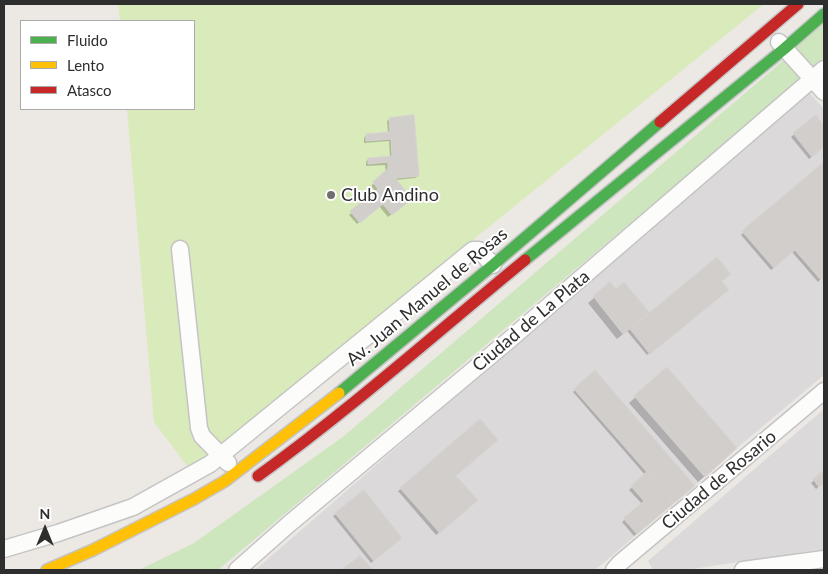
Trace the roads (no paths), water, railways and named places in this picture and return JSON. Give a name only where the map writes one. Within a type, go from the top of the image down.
[{"type":"main road","name":"Av. Juan Manuel de Rosas","points":[[47,570],[146,524],[194,499],[236,472],[337,395],[493,265],[798,4]]},
{"type":"main road","name":"Av. Juan Manuel de Rosas","points":[[252,480],[295,450],[363,396],[824,14]]},
{"type":"street","points":[[819,4],[824,9]]},
{"type":"street","points":[[769,29],[784,49],[818,74],[824,92]]},
{"type":"street","name":"Ciudad de La Plata","points":[[237,570],[289,524],[508,341],[818,74]]},
{"type":"street","points":[[180,249],[199,428],[202,436],[236,472]]},
{"type":"street","points":[[4,549],[58,533],[133,507],[210,464],[473,250],[479,250],[493,265]]},
{"type":"street","name":"Ciudad de Rosario","points":[[614,570],[824,391]]},
{"type":"street","points":[[743,570],[824,559]]},
{"type":"place","name":"Club Andino","points":[[331,195]]}]
